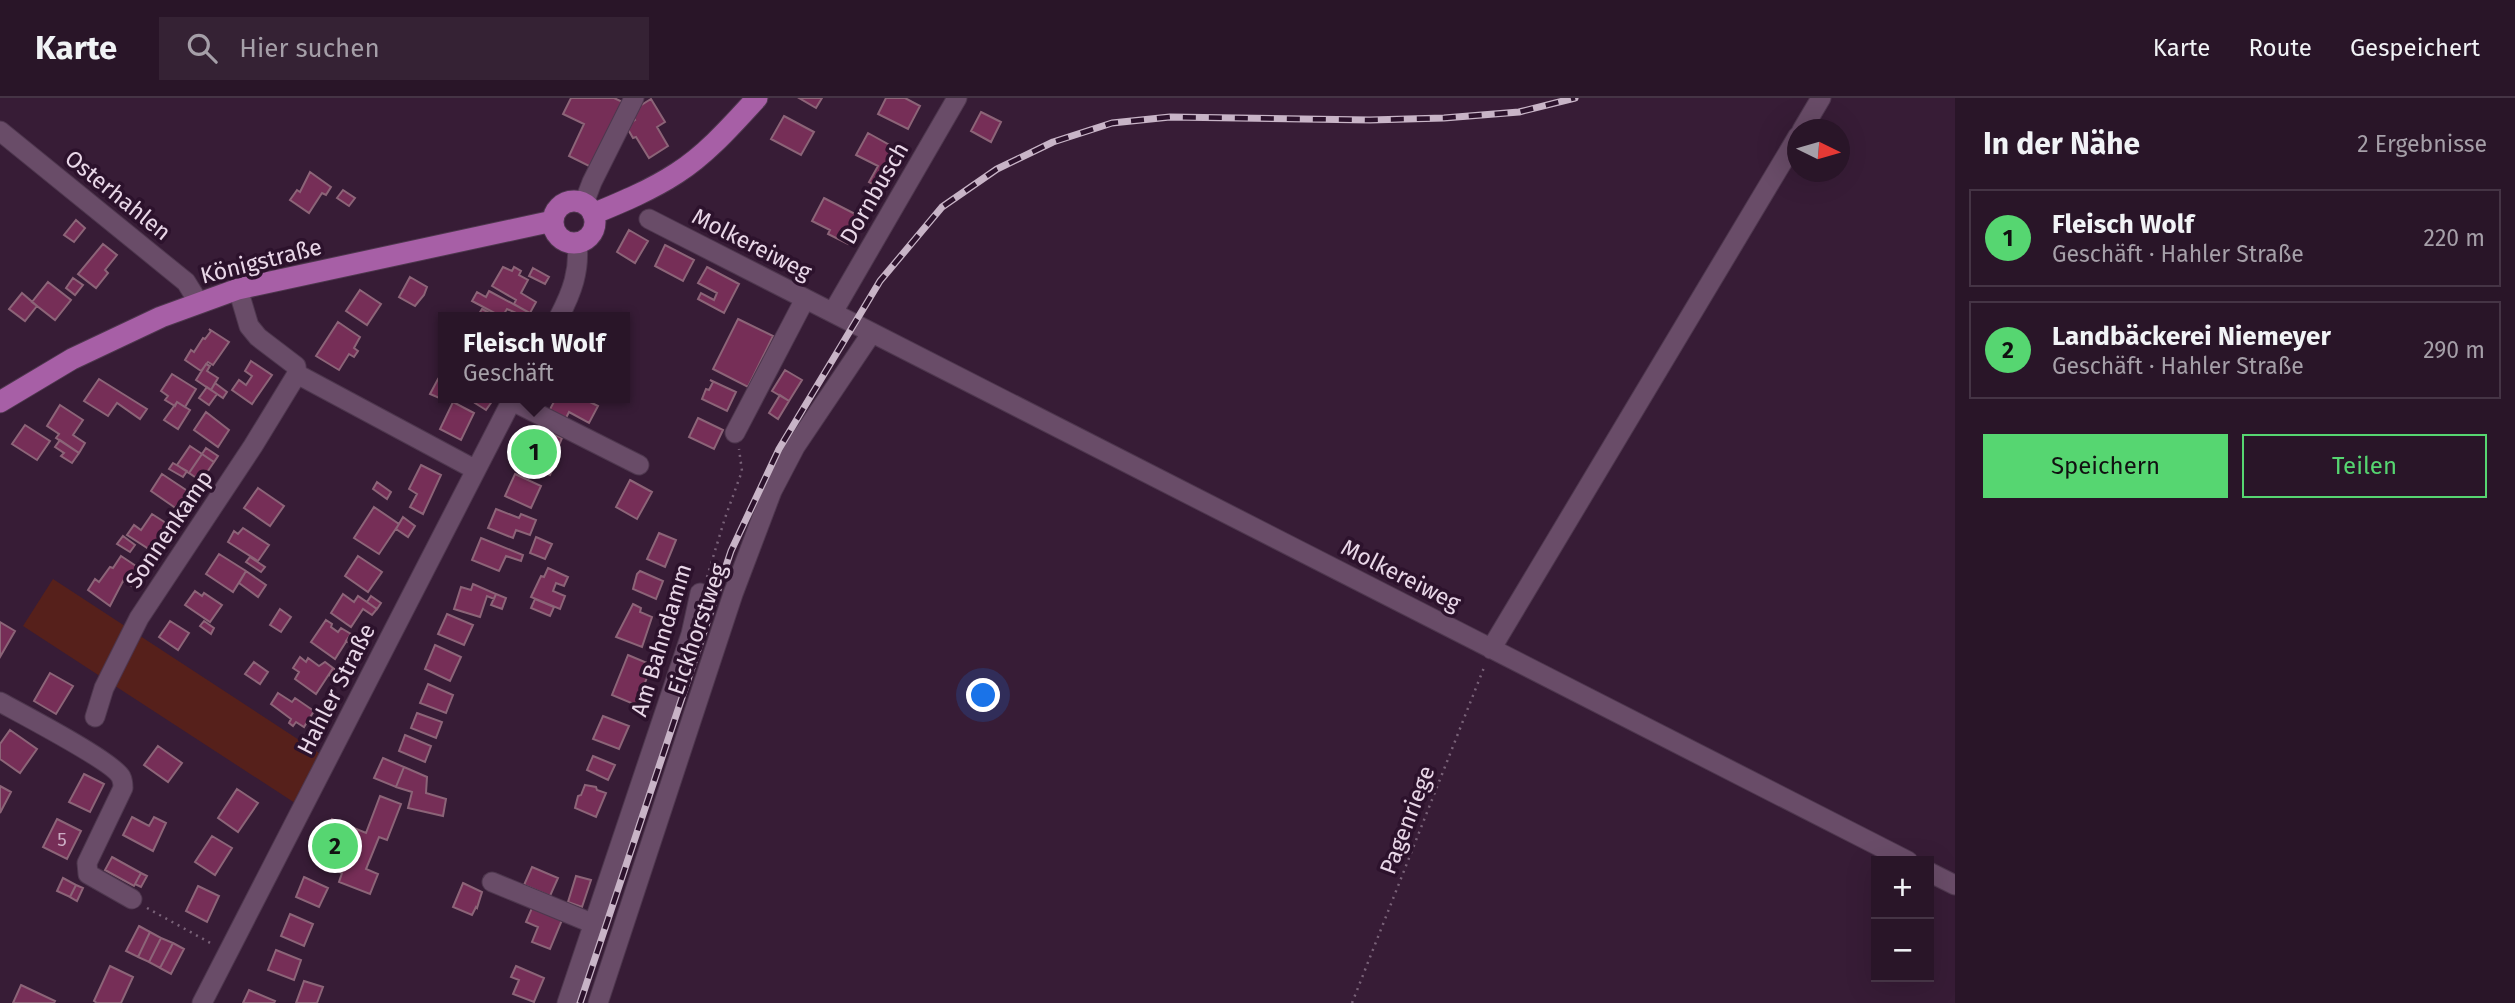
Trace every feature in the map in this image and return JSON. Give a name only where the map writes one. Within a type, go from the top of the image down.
[{"type":"main road","points":[[589,209],[595,221],[590,235],[577,242],[563,239],[558,234],[553,221],[555,214],[564,204],[570,201],[589,209],[638,194],[678,172],[709,148],[757,98]]},
{"type":"main road","name":"Königstraße","points":[[0,402],[72,359],[161,317],[238,289],[553,221]]},
{"type":"street","points":[[589,209],[592,182],[634,98]]},
{"type":"street","name":"Dornbusch","points":[[833,312],[957,98]]},
{"type":"street","points":[[1809,119],[1821,98]]},
{"type":"street","name":"Osterhahlen","points":[[0,131],[186,282],[199,303]]},
{"type":"street","points":[[1491,649],[1787,153]]},
{"type":"street","name":"Molkereiweg","points":[[649,219],[833,312]]},
{"type":"street","points":[[561,312],[576,281],[579,261],[577,242]]},
{"type":"street","points":[[238,289],[249,326],[258,337],[296,366],[297,374],[476,470]]},
{"type":"street","points":[[735,433],[805,299]]},
{"type":"street","points":[[833,312],[871,334]]},
{"type":"street","name":"Molkereiweg","points":[[871,334],[891,341],[1898,856]]},
{"type":"street","name":"Eickhorstweg","points":[[598,1003],[733,594],[772,491],[795,447],[871,334]]},
{"type":"street","name":"Sonnenkamp","points":[[95,717],[104,688],[139,618],[297,374]]},
{"type":"street","name":"Hahler Straße","points":[[202,1003],[511,403]]},
{"type":"street","points":[[521,403],[639,465]]},
{"type":"street","name":"Am Bahndamm","points":[[567,1003],[691,634],[701,593]]},
{"type":"street","points":[[0,702],[74,744],[115,770],[122,778],[123,788],[87,863],[88,874],[132,899]]},
{"type":"street","points":[[1934,874],[1955,885]]},
{"type":"street","points":[[492,882],[594,924]]},
{"type":"path","name":"Am Bahndamm","points":[[701,593],[743,471],[735,433]]},
{"type":"path","name":"Pagenriege","points":[[1352,1003],[1491,649]]},
{"type":"path","points":[[132,899],[227,952]]},
{"type":"shaded area","points":[[53,579],[322,755],[298,805],[23,626]]},
{"type":"building","points":[[571,98],[614,98],[627,104],[595,169],[569,156],[584,124],[563,114]]},
{"type":"building","points":[[799,98],[822,98],[816,108]]},
{"type":"building","points":[[886,98],[905,98],[920,106],[908,129],[878,114]]},
{"type":"building","points":[[651,99],[665,122],[657,127],[668,146],[649,158],[626,126],[635,120],[630,112]]},
{"type":"building","points":[[981,112],[1001,122],[991,142],[971,131]]},
{"type":"building","points":[[784,116],[814,132],[801,155],[771,139]]},
{"type":"building","points":[[868,133],[902,152],[882,189],[869,182],[878,166],[856,155]]},
{"type":"building","points":[[310,172],[331,187],[326,195],[322,193],[309,213],[290,200],[297,190],[300,192]]},
{"type":"building","points":[[343,190],[355,198],[349,206],[337,198]]},
{"type":"building","points":[[824,198],[861,217],[848,244],[828,234],[830,230],[812,221]]},
{"type":"building","points":[[76,220],[85,228],[74,242],[64,235]]},
{"type":"building","points":[[629,230],[648,241],[635,263],[617,252]]},
{"type":"building","points":[[103,244],[117,255],[96,288],[78,274]]},
{"type":"building","points":[[665,245],[694,260],[683,281],[655,266]]},
{"type":"building","points":[[503,267],[512,271],[514,267],[521,271],[519,275],[528,280],[521,293],[536,302],[528,312],[514,304],[516,300],[492,286]]},
{"type":"building","points":[[707,267],[739,284],[724,313],[698,299],[701,293],[714,300],[717,293],[698,283]]},
{"type":"building","points":[[533,268],[549,277],[545,284],[529,276]]},
{"type":"building","points":[[410,277],[427,287],[415,306],[399,297]]},
{"type":"building","points":[[73,278],[83,285],[75,295],[66,288]]},
{"type":"building","points":[[48,282],[71,300],[55,320],[32,302]]},
{"type":"building","points":[[360,290],[381,304],[367,325],[346,311]]},
{"type":"building","points":[[489,291],[528,312],[507,309],[505,312],[493,312],[472,301],[477,292],[486,297]]},
{"type":"building","points":[[22,293],[37,306],[25,321],[9,309]]},
{"type":"building","points":[[738,319],[773,336],[748,387],[713,369]]},
{"type":"building","points":[[338,322],[360,337],[354,348],[358,351],[354,357],[349,354],[339,370],[316,356]]},
{"type":"building","points":[[209,329],[229,342],[213,365],[208,362],[201,371],[185,360],[191,350],[194,352],[203,338],[205,339],[211,331]]},
{"type":"building","points":[[251,361],[272,375],[252,404],[232,390],[239,380],[246,385],[252,376],[245,371]]},
{"type":"building","points":[[206,364],[210,366],[207,371],[218,378],[211,390],[196,380]]},
{"type":"building","points":[[785,370],[802,380],[789,401],[772,391]]},
{"type":"building","points":[[172,374],[196,389],[185,407],[177,402],[175,406],[165,400],[168,396],[161,391]]},
{"type":"building","points":[[99,379],[147,409],[140,419],[117,403],[108,416],[84,401]]},
{"type":"building","points":[[438,379],[438,397],[430,394]]},
{"type":"building","points":[[710,380],[736,392],[727,411],[702,399],[713,382]]},
{"type":"building","points":[[215,383],[227,392],[223,398],[211,390]]},
{"type":"building","points":[[207,387],[217,394],[209,405],[199,398]]},
{"type":"building","points":[[780,395],[789,401],[778,419],[769,413]]},
{"type":"building","points":[[177,402],[190,410],[178,429],[164,420]]},
{"type":"building","points":[[453,403],[474,413],[461,440],[440,429]]},
{"type":"building","points":[[475,403],[491,403],[486,410]]},
{"type":"building","points":[[553,403],[592,403],[598,406],[589,423],[569,412],[565,420],[549,411]]},
{"type":"building","points":[[60,405],[83,420],[73,435],[85,443],[79,453],[56,438],[59,434],[47,426]]},
{"type":"building","points":[[206,412],[229,430],[218,447],[194,430]]},
{"type":"building","points":[[698,418],[723,430],[714,449],[689,437]]},
{"type":"building","points":[[25,425],[50,441],[37,460],[12,444]]},
{"type":"building","points":[[551,433],[562,438],[557,450],[560,451],[550,475],[523,464],[533,440],[546,445]]},
{"type":"building","points":[[60,440],[79,453],[72,463],[61,456],[64,453],[55,447]]},
{"type":"building","points":[[190,446],[202,454],[189,473],[177,465]]},
{"type":"building","points":[[206,448],[218,456],[214,462],[202,454]]},
{"type":"building","points":[[202,454],[214,462],[201,481],[189,473]]},
{"type":"building","points":[[173,463],[187,471],[183,477],[169,469]]},
{"type":"building","points":[[421,465],[441,475],[423,514],[410,507],[417,494],[409,489]]},
{"type":"building","points":[[162,474],[189,492],[177,509],[151,491]]},
{"type":"building","points":[[515,474],[541,486],[531,508],[505,496]]},
{"type":"building","points":[[630,480],[652,492],[637,519],[616,507]]},
{"type":"building","points":[[377,482],[391,492],[387,499],[373,489]]},
{"type":"building","points":[[258,488],[284,506],[270,526],[244,508]]},
{"type":"building","points":[[374,507],[399,524],[379,554],[354,538]]},
{"type":"building","points":[[496,509],[519,518],[521,514],[536,520],[530,535],[516,530],[513,538],[488,528]]},
{"type":"building","points":[[152,514],[169,525],[152,551],[127,535],[134,525],[141,530]]},
{"type":"building","points":[[403,517],[415,526],[408,537],[396,529]]},
{"type":"building","points":[[243,528],[269,545],[258,561],[228,542],[234,531],[238,534]]},
{"type":"building","points":[[659,533],[676,540],[665,567],[647,559]]},
{"type":"building","points":[[123,536],[135,545],[130,552],[117,544]]},
{"type":"building","points":[[536,537],[552,544],[545,559],[530,553]]},
{"type":"building","points":[[481,538],[523,555],[521,561],[506,556],[499,571],[472,560]]},
{"type":"building","points":[[219,554],[246,571],[233,592],[206,574]]},
{"type":"building","points":[[121,556],[142,570],[131,586],[123,581],[110,606],[88,590],[95,579],[99,582]]},
{"type":"building","points":[[358,556],[382,572],[368,592],[345,576]]},
{"type":"building","points":[[250,557],[265,567],[261,572],[246,562]]},
{"type":"building","points":[[548,568],[568,577],[564,586],[556,583],[553,591],[565,596],[560,609],[531,597]]},
{"type":"building","points":[[246,571],[266,585],[258,597],[239,583]]},
{"type":"building","points":[[640,571],[663,581],[656,599],[633,589]]},
{"type":"building","points":[[473,584],[496,594],[494,599],[487,596],[480,617],[454,609],[461,587],[471,590]]},
{"type":"building","points":[[195,591],[202,596],[204,593],[222,605],[210,622],[185,605]]},
{"type":"building","points":[[343,594],[354,602],[358,596],[377,609],[372,615],[363,609],[351,627],[331,613]]},
{"type":"building","points":[[496,594],[506,598],[502,609],[491,605]]},
{"type":"building","points":[[371,596],[381,603],[377,609],[367,602]]},
{"type":"building","points":[[535,599],[554,607],[550,616],[531,608]]},
{"type":"building","points":[[633,604],[641,608],[640,612],[652,617],[642,647],[616,637]]},
{"type":"building","points":[[280,609],[291,617],[281,632],[270,625]]},
{"type":"building","points":[[447,614],[473,625],[464,645],[438,634]]},
{"type":"building","points":[[326,620],[338,632],[341,628],[351,634],[335,659],[311,642]]},
{"type":"building","points":[[170,621],[189,633],[178,650],[159,637]]},
{"type":"building","points":[[204,621],[214,628],[211,634],[200,626]]},
{"type":"building","points":[[0,622],[15,631],[0,657]]},
{"type":"building","points":[[351,634],[360,641],[356,647],[346,641]]},
{"type":"building","points":[[435,645],[461,657],[450,681],[425,669]]},
{"type":"building","points":[[628,655],[652,665],[636,705],[612,695]]},
{"type":"building","points":[[300,657],[306,662],[308,658],[319,666],[325,662],[333,668],[316,694],[295,679],[299,672],[293,668]]},
{"type":"building","points":[[254,662],[268,672],[260,684],[245,674]]},
{"type":"building","points":[[333,668],[347,677],[343,684],[329,675]]},
{"type":"building","points":[[50,673],[73,686],[56,714],[34,701]]},
{"type":"building","points":[[428,684],[453,695],[446,713],[420,703]]},
{"type":"building","points":[[278,693],[292,702],[295,698],[314,711],[304,727],[296,722],[293,726],[289,723],[291,719],[271,704]]},
{"type":"building","points":[[417,713],[442,722],[436,738],[411,728]]},
{"type":"building","points":[[603,716],[629,726],[619,749],[593,739]]},
{"type":"building","points":[[10,730],[37,749],[20,773],[0,759],[0,744]]},
{"type":"building","points":[[405,735],[431,746],[425,762],[399,751]]},
{"type":"building","points":[[158,746],[182,763],[168,782],[144,765]]},
{"type":"building","points":[[593,756],[615,765],[608,780],[587,770]]},
{"type":"building","points":[[383,758],[404,767],[396,787],[374,778]]},
{"type":"building","points":[[404,767],[427,777],[426,793],[446,799],[443,816],[408,808],[412,792],[396,787]]},
{"type":"building","points":[[84,774],[104,784],[90,812],[69,802]]},
{"type":"building","points":[[585,785],[606,793],[596,817],[575,808]]},
{"type":"building","points":[[0,786],[11,792],[0,813]]},
{"type":"building","points":[[237,789],[258,803],[238,832],[218,818]]},
{"type":"building","points":[[380,796],[401,804],[387,840],[379,837],[366,869],[378,874],[370,894],[339,882],[342,873],[315,862],[332,819],[366,833]]},
{"type":"building","points":[[132,817],[149,826],[154,817],[166,823],[153,851],[123,835]]},
{"type":"building","points":[[57,819],[81,831],[67,859],[43,847]]},
{"type":"building","points":[[212,836],[232,848],[215,875],[195,862]]},
{"type":"building","points":[[112,857],[141,873],[134,886],[105,870]]},
{"type":"building","points":[[532,867],[558,878],[550,896],[524,885]]},
{"type":"building","points":[[141,873],[147,876],[141,887],[135,884]]},
{"type":"building","points":[[576,876],[591,880],[582,907],[568,902]]},
{"type":"building","points":[[304,877],[328,888],[319,907],[296,897]]},
{"type":"building","points":[[63,878],[76,885],[70,897],[57,891]]},
{"type":"building","points":[[463,883],[482,892],[472,915],[453,907]]},
{"type":"building","points":[[76,885],[83,888],[77,901],[70,897]]},
{"type":"building","points":[[198,886],[219,896],[207,922],[186,911]]},
{"type":"building","points":[[532,908],[562,920],[550,949],[532,942],[538,927],[526,922]]},
{"type":"building","points":[[290,914],[313,924],[304,946],[281,936]]},
{"type":"building","points":[[139,926],[150,932],[138,957],[126,951]]},
{"type":"building","points":[[150,932],[161,938],[149,962],[138,957]]},
{"type":"building","points":[[161,938],[173,943],[160,968],[149,962]]},
{"type":"building","points":[[173,943],[184,949],[171,974],[160,968]]},
{"type":"building","points":[[276,950],[301,960],[294,980],[268,970]]},
{"type":"building","points":[[110,966],[133,977],[121,1003],[97,1003],[94,1001]]},
{"type":"building","points":[[516,966],[544,978],[534,1002],[513,994],[519,980],[511,977]]},
{"type":"building","points":[[304,981],[323,987],[317,1003],[296,1003]]},
{"type":"building","points":[[21,985],[55,1001],[54,1003],[13,1003]]},
{"type":"building","points":[[249,990],[275,1001],[243,1003]]},
{"type":"railway","points":[[580,1003],[731,551],[779,449],[880,281],[942,207],[997,169],[1053,142],[1112,123],[1170,117],[1370,120],[1444,118],[1519,112],[1575,98]]},
{"type":"place","name":"Fleisch Wolf","points":[[534,452]]},
{"type":"place","name":"Landbäckerei Niemeyer","points":[[335,846]]}]
